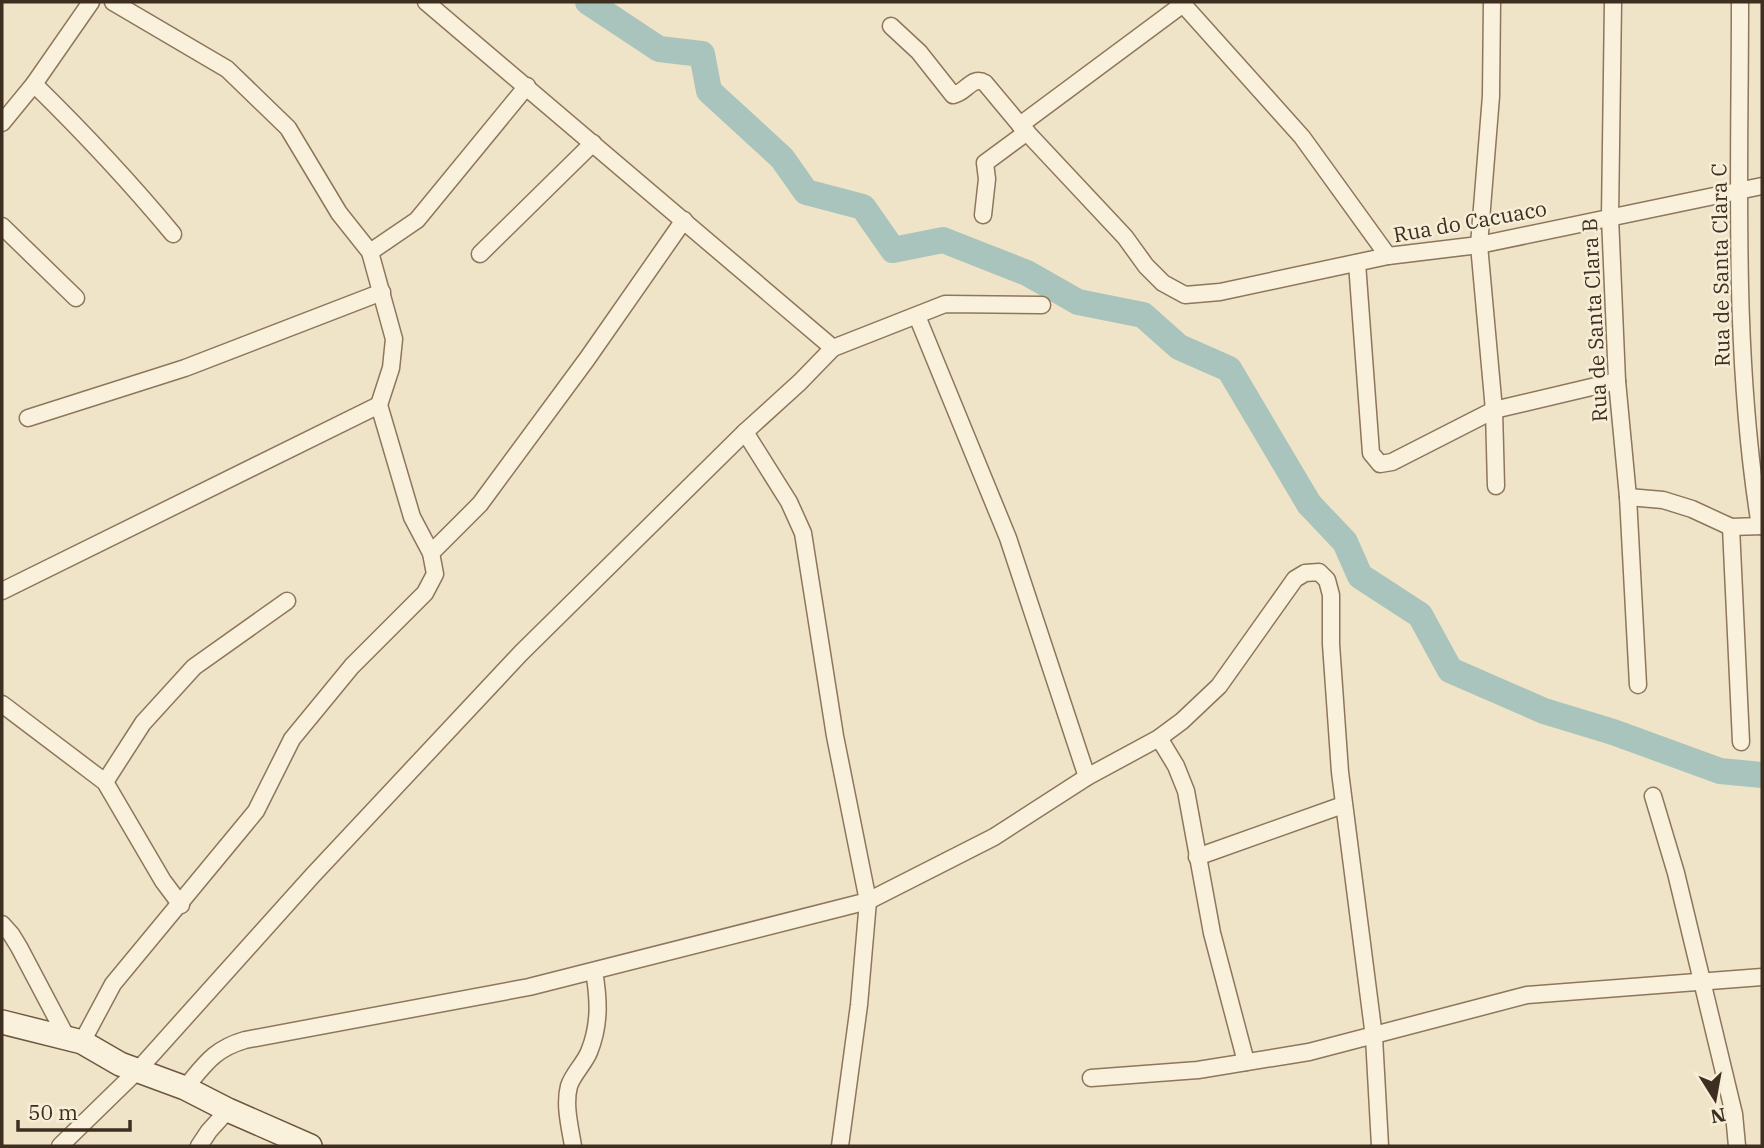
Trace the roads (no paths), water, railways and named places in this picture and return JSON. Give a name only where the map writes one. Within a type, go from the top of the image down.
[{"type":"street","points":[[2,123],[34,84],[91,2]]},
{"type":"street","points":[[75,1040],[113,984],[256,811],[292,739],[352,666],[425,593],[435,574],[431,553],[411,517],[379,405],[391,368],[394,339],[370,252],[339,213],[288,128],[227,69],[113,2]]},
{"type":"street","points":[[426,2],[833,348]]},
{"type":"street","points":[[1492,2],[1490,96],[1479,245],[1494,410],[1496,486]]},
{"type":"street","name":"Rua de Santa Clara B","points":[[1613,2],[1610,217],[1617,382],[1628,497],[1638,685]]},
{"type":"street","name":"Rua de Santa Clara C","points":[[1740,2],[1740,281],[1753,483],[1761,526]]},
{"type":"street","points":[[983,215],[987,179],[985,163],[1023,129],[1182,3],[1303,137],[1388,256]]},
{"type":"street","points":[[891,26],[919,52],[953,95],[959,94],[975,80],[980,80],[1023,129]]},
{"type":"street","points":[[34,84],[103,154],[173,234]]},
{"type":"street","points":[[370,252],[417,220],[527,86]]},
{"type":"street","name":"Rua do Cacuaco","points":[[1023,129],[1125,237],[1146,266],[1163,283],[1185,295],[1220,292],[1388,256],[1479,245],[1762,186]]},
{"type":"street","points":[[480,254],[593,143]]},
{"type":"street","points":[[431,553],[480,504],[587,359],[684,220]]},
{"type":"street","points":[[2,226],[76,298]]},
{"type":"street","points":[[1357,263],[1371,453],[1380,464],[1392,462],[1494,410],[1617,382]]},
{"type":"street","points":[[28,418],[185,368],[382,292]]},
{"type":"street","points":[[60,1146],[138,1070],[313,875],[512,663],[833,348],[944,304],[1042,305]]},
{"type":"street","points":[[917,316],[1008,538],[1087,778]]},
{"type":"street","points":[[2,591],[379,405]]},
{"type":"street","points":[[745,432],[789,502],[803,533],[835,736],[868,901],[859,1006],[840,1146]]},
{"type":"street","points":[[1628,497],[1663,500],[1692,509],[1731,527],[1761,526]]},
{"type":"street","points":[[1731,527],[1741,742]]},
{"type":"street","points":[[185,1088],[212,1054],[227,1045],[245,1040],[530,987],[868,901],[994,837],[1087,778],[1159,738],[1194,711],[1219,686],[1296,579],[1305,573],[1319,572],[1327,580],[1331,595],[1331,644],[1343,806],[1374,1037],[1380,1146]]},
{"type":"street","points":[[105,782],[143,723],[194,667],[287,601]]},
{"type":"street","points":[[2,704],[105,782],[163,881],[181,905]]},
{"type":"street","points":[[1159,738],[1183,779],[1212,933],[1246,1062]]},
{"type":"street","points":[[1653,796],[1676,873],[1702,980],[1734,1114],[1737,1146]]},
{"type":"street","points":[[1197,857],[1343,806]]},
{"type":"street","points":[[2,924],[15,940],[75,1040]]},
{"type":"street","points":[[573,1146],[567,1096],[570,1082],[588,1053],[595,1029],[599,1003],[594,971]]},
{"type":"street","points":[[1091,1078],[1198,1070],[1309,1052],[1527,995],[1762,977]]},
{"type":"street","points":[[2,1022],[75,1040],[112,1060],[185,1088],[228,1111],[310,1146]]},
{"type":"street","points":[[199,1146],[228,1111]]},
{"type":"waterway","points":[[588,2],[659,49],[702,54],[709,91],[782,158],[806,192],[863,207],[893,250],[943,240],[1027,273],[1078,302],[1143,315],[1179,347],[1229,369],[1309,504],[1345,542],[1360,576],[1420,615],[1450,670],[1544,711],[1613,732],[1720,771],[1762,775]]}]
